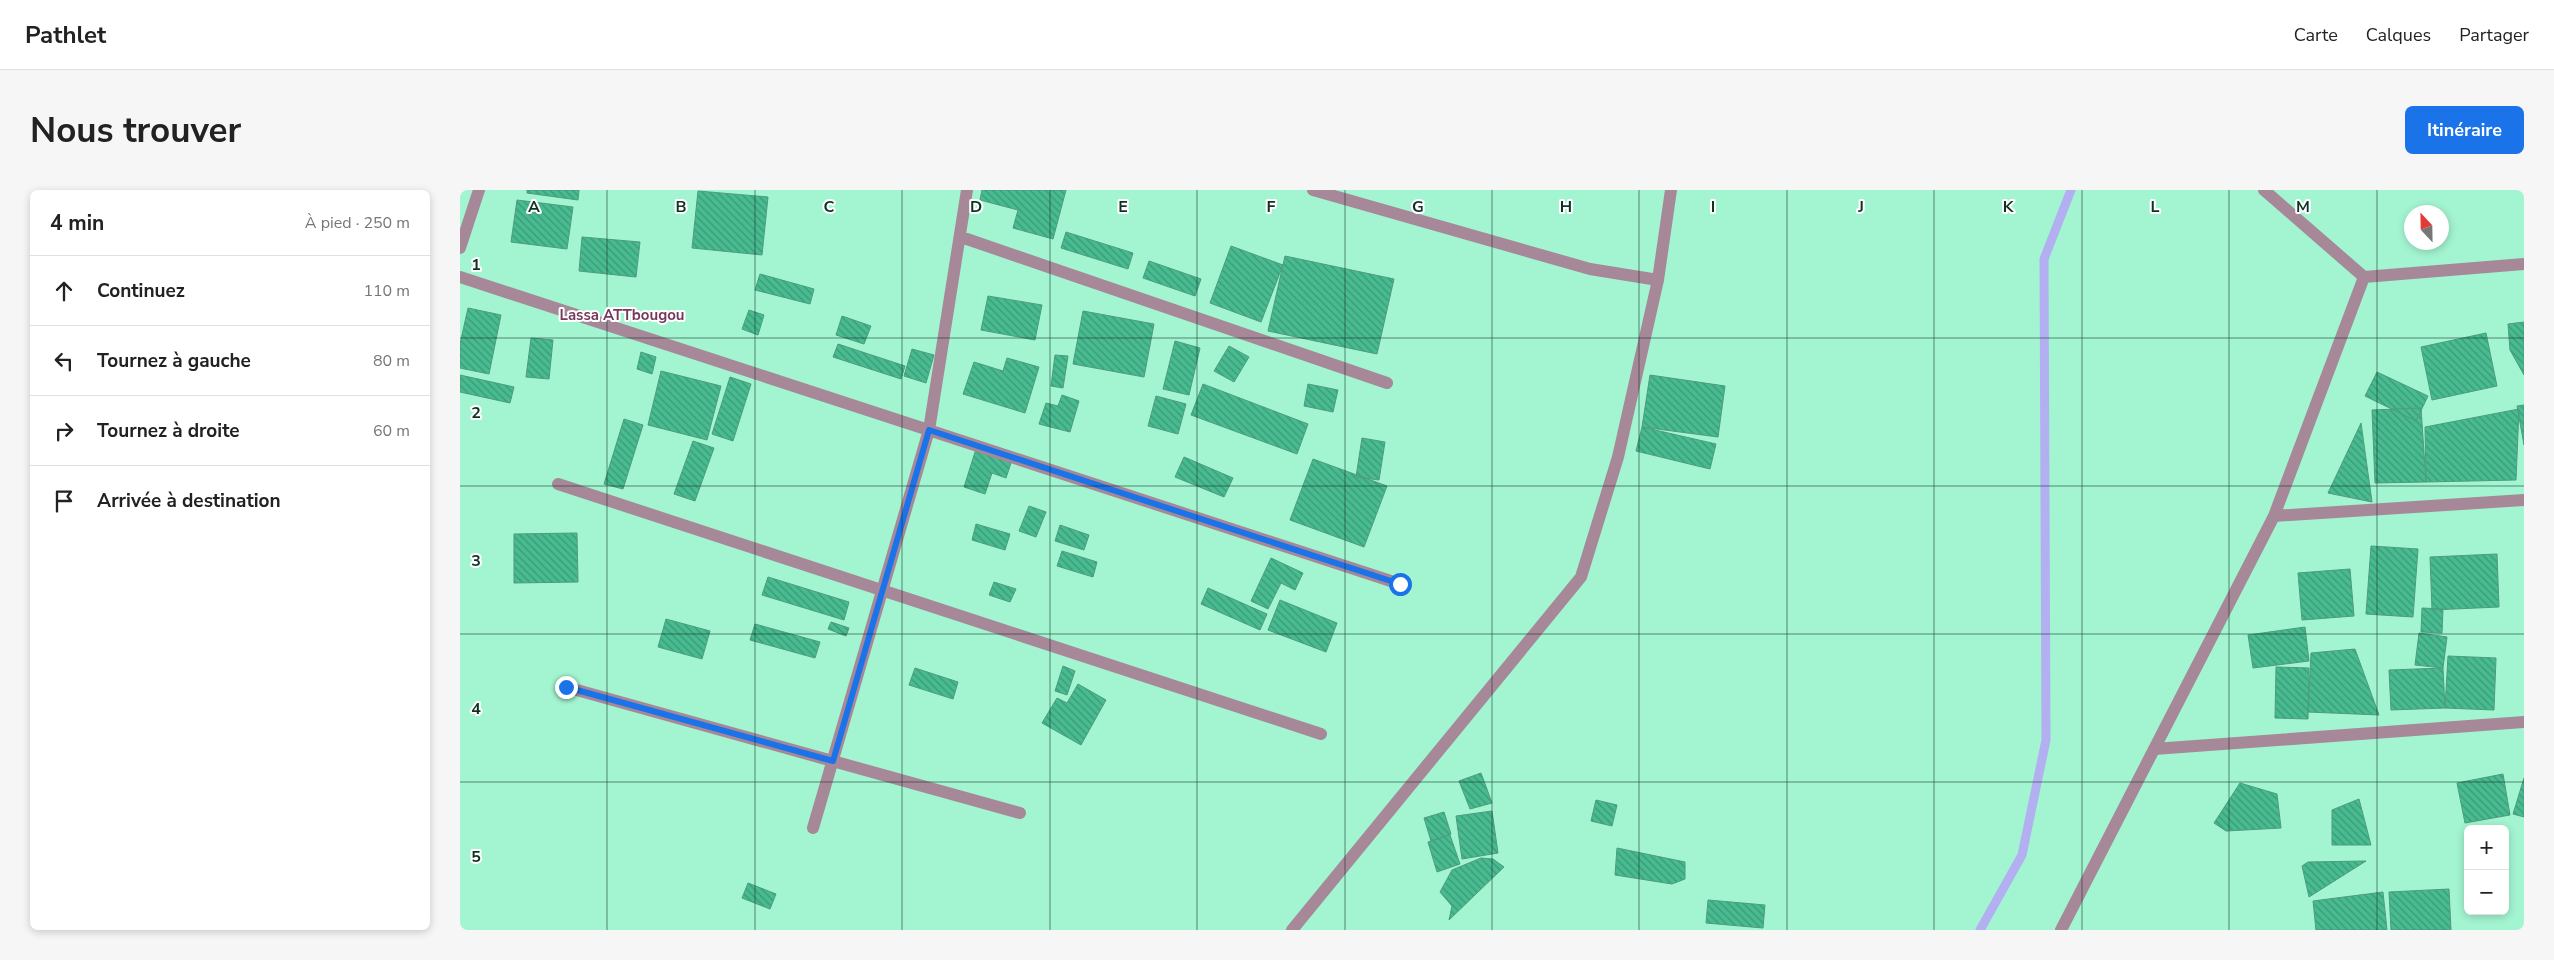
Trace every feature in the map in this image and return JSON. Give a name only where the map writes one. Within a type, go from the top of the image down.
[{"type":"street","points":[[460,248],[479,190]]},
{"type":"street","points":[[813,828],[929,430],[967,190]]},
{"type":"street","points":[[1313,190],[1590,269],[1658,280]]},
{"type":"street","points":[[1292,930],[1581,577],[1618,457],[1658,280],[1671,190]]},
{"type":"street","points":[[2264,190],[2364,277],[2524,264]]},
{"type":"street","points":[[961,237],[1387,383]]},
{"type":"street","points":[[460,277],[1400,584]]},
{"type":"street","points":[[2061,930],[2274,516],[2364,277]]},
{"type":"street","points":[[558,484],[1321,734]]},
{"type":"street","points":[[2274,516],[2524,500]]},
{"type":"street","points":[[566,687],[1020,812]]},
{"type":"street","points":[[2154,749],[2524,722]]},
{"type":"building","points":[[527,190],[579,190],[578,200],[527,193]]},
{"type":"building","points":[[982,190],[1066,190],[1053,239],[1013,228],[1018,210],[980,200]]},
{"type":"building","points":[[698,191],[768,197],[762,255],[692,248]]},
{"type":"building","points":[[517,200],[573,207],[567,249],[511,242]]},
{"type":"building","points":[[1066,232],[1133,253],[1128,269],[1061,248]]},
{"type":"building","points":[[582,237],[640,242],[636,277],[579,271]]},
{"type":"building","points":[[1231,246],[1283,265],[1261,322],[1210,303]]},
{"type":"building","points":[[1285,256],[1394,279],[1377,354],[1268,331]]},
{"type":"building","points":[[1149,261],[1201,279],[1195,296],[1143,278]]},
{"type":"building","points":[[760,274],[814,289],[810,304],[755,290]]},
{"type":"building","points":[[988,296],[1042,305],[1035,340],[981,330]]},
{"type":"building","points":[[468,308],[501,315],[489,374],[460,368],[460,344]]},
{"type":"building","points":[[749,310],[764,315],[758,335],[742,329]]},
{"type":"building","points":[[1083,311],[1154,324],[1144,377],[1073,364]]},
{"type":"building","points":[[842,316],[871,326],[864,344],[836,335]]},
{"type":"building","points":[[2524,322],[2524,375],[2510,350],[2508,324]]},
{"type":"building","points":[[2486,333],[2497,386],[2432,400],[2421,347]]},
{"type":"building","points":[[531,338],[553,340],[549,379],[526,377]]},
{"type":"building","points":[[1175,341],[1200,348],[1189,395],[1163,389]]},
{"type":"building","points":[[838,344],[905,366],[901,379],[833,357]]},
{"type":"building","points":[[1229,346],[1249,357],[1234,382],[1214,371]]},
{"type":"building","points":[[912,349],[934,355],[926,383],[904,376]]},
{"type":"building","points":[[641,352],[656,357],[652,374],[637,369]]},
{"type":"building","points":[[1055,355],[1068,356],[1063,388],[1051,386]]},
{"type":"building","points":[[1007,358],[1039,367],[1025,413],[963,394],[974,362],[1003,371]]},
{"type":"building","points":[[661,371],[721,386],[707,440],[648,425]]},
{"type":"building","points":[[2377,372],[2428,396],[2416,421],[2365,396]]},
{"type":"building","points":[[460,375],[514,387],[510,403],[460,392]]},
{"type":"building","points":[[1650,375],[1725,386],[1718,437],[1642,427]]},
{"type":"building","points":[[730,377],[751,384],[733,441],[712,434]]},
{"type":"building","points":[[1203,384],[1308,424],[1297,454],[1191,415]]},
{"type":"building","points":[[1308,384],[1338,390],[1333,412],[1304,406]]},
{"type":"building","points":[[1062,395],[1079,401],[1070,432],[1039,424],[1046,403],[1058,406]]},
{"type":"building","points":[[1156,396],[1186,404],[1178,434],[1148,426]]},
{"type":"building","points":[[2524,405],[2524,445],[2517,406]]},
{"type":"building","points":[[2421,408],[2426,482],[2375,483],[2372,410]]},
{"type":"building","points":[[2519,409],[2516,480],[2426,482],[2425,427]]},
{"type":"building","points":[[624,419],[643,425],[623,489],[604,484]]},
{"type":"building","points":[[2361,423],[2372,502],[2328,493]]},
{"type":"building","points":[[1642,427],[1716,444],[1710,469],[1636,451]]},
{"type":"building","points":[[1362,438],[1385,442],[1379,480],[1356,477]]},
{"type":"building","points":[[693,441],[714,448],[695,501],[674,494]]},
{"type":"building","points":[[976,449],[1012,460],[1006,478],[992,473],[985,494],[964,487]]},
{"type":"building","points":[[1184,457],[1233,478],[1224,497],[1175,477]]},
{"type":"building","points":[[1313,459],[1387,486],[1364,547],[1290,520]]},
{"type":"building","points":[[1029,506],[1046,512],[1036,537],[1019,531]]},
{"type":"building","points":[[976,524],[1010,534],[1005,550],[972,540]]},
{"type":"building","points":[[1060,525],[1089,535],[1084,550],[1055,541]]},
{"type":"building","points":[[577,533],[578,582],[514,583],[514,534]]},
{"type":"building","points":[[2371,546],[2418,549],[2413,617],[2366,614]]},
{"type":"building","points":[[1062,551],[1097,562],[1093,577],[1057,566]]},
{"type":"building","points":[[2497,554],[2499,607],[2432,610],[2430,557]]},
{"type":"building","points":[[1271,558],[1303,573],[1295,590],[1281,583],[1268,609],[1251,601]]},
{"type":"building","points":[[2350,569],[2354,616],[2302,620],[2298,573]]},
{"type":"building","points":[[768,577],[849,602],[844,620],[762,595]]},
{"type":"building","points":[[994,582],[1016,589],[1010,602],[989,595]]},
{"type":"building","points":[[1208,588],[1267,614],[1260,630],[1201,604]]},
{"type":"building","points":[[1280,600],[1337,623],[1326,652],[1268,630]]},
{"type":"building","points":[[2422,608],[2443,609],[2442,633],[2421,632]]},
{"type":"building","points":[[666,619],[710,631],[702,659],[658,647]]},
{"type":"building","points":[[831,622],[849,628],[846,636],[828,629]]},
{"type":"building","points":[[755,624],[820,642],[815,658],[750,640]]},
{"type":"building","points":[[2305,627],[2309,661],[2253,668],[2248,635]]},
{"type":"building","points":[[2419,633],[2447,637],[2443,668],[2415,665]]},
{"type":"building","points":[[2355,649],[2379,715],[2308,712],[2311,653]]},
{"type":"building","points":[[2448,656],[2496,658],[2494,710],[2445,708]]},
{"type":"building","points":[[1063,666],[1075,671],[1067,695],[1055,691]]},
{"type":"building","points":[[2276,667],[2309,668],[2308,719],[2275,718]]},
{"type":"building","points":[[915,668],[958,682],[953,699],[909,685]]},
{"type":"building","points":[[2443,668],[2445,708],[2391,710],[2389,670]]},
{"type":"building","points":[[1078,684],[1106,700],[1081,745],[1042,723],[1057,698],[1067,703]]},
{"type":"building","points":[[1481,773],[1492,803],[1470,809],[1459,781]]},
{"type":"building","points":[[2503,774],[2510,815],[2465,823],[2457,783]]},
{"type":"building","points":[[2524,778],[2524,817],[2513,814]]},
{"type":"building","points":[[2240,783],[2277,794],[2281,828],[2226,831],[2214,823]]},
{"type":"building","points":[[2359,799],[2371,845],[2332,845],[2332,810]]},
{"type":"building","points":[[1596,800],[1617,805],[1612,826],[1591,821]]},
{"type":"building","points":[[1492,811],[1498,853],[1462,859],[1456,816]]},
{"type":"building","points":[[1444,812],[1451,834],[1431,841],[1424,818]]},
{"type":"building","points":[[1450,835],[1460,864],[1437,872],[1428,842]]},
{"type":"building","points":[[1617,848],[1685,862],[1685,879],[1672,884],[1615,875]]},
{"type":"building","points":[[1481,858],[1493,859],[1504,867],[1449,920],[1452,906],[1440,892],[1452,870]]},
{"type":"building","points":[[2366,861],[2309,897],[2302,866],[2308,862]]},
{"type":"building","points":[[748,883],[776,894],[770,909],[742,898]]},
{"type":"building","points":[[2449,889],[2451,930],[2391,930],[2389,892]]},
{"type":"building","points":[[2383,892],[2387,930],[2316,930],[2313,901]]},
{"type":"building","points":[[1708,900],[1765,905],[1763,928],[1706,923]]},
{"type":"waterway","points":[[1980,930],[2022,855],[2046,740],[2044,259],[2071,190]]},
{"type":"district","name":"Lassa ATTbougou","points":[[622,315]]},
{"type":"route","points":[[566,687],[833,761],[929,430],[1400,584]]}]
